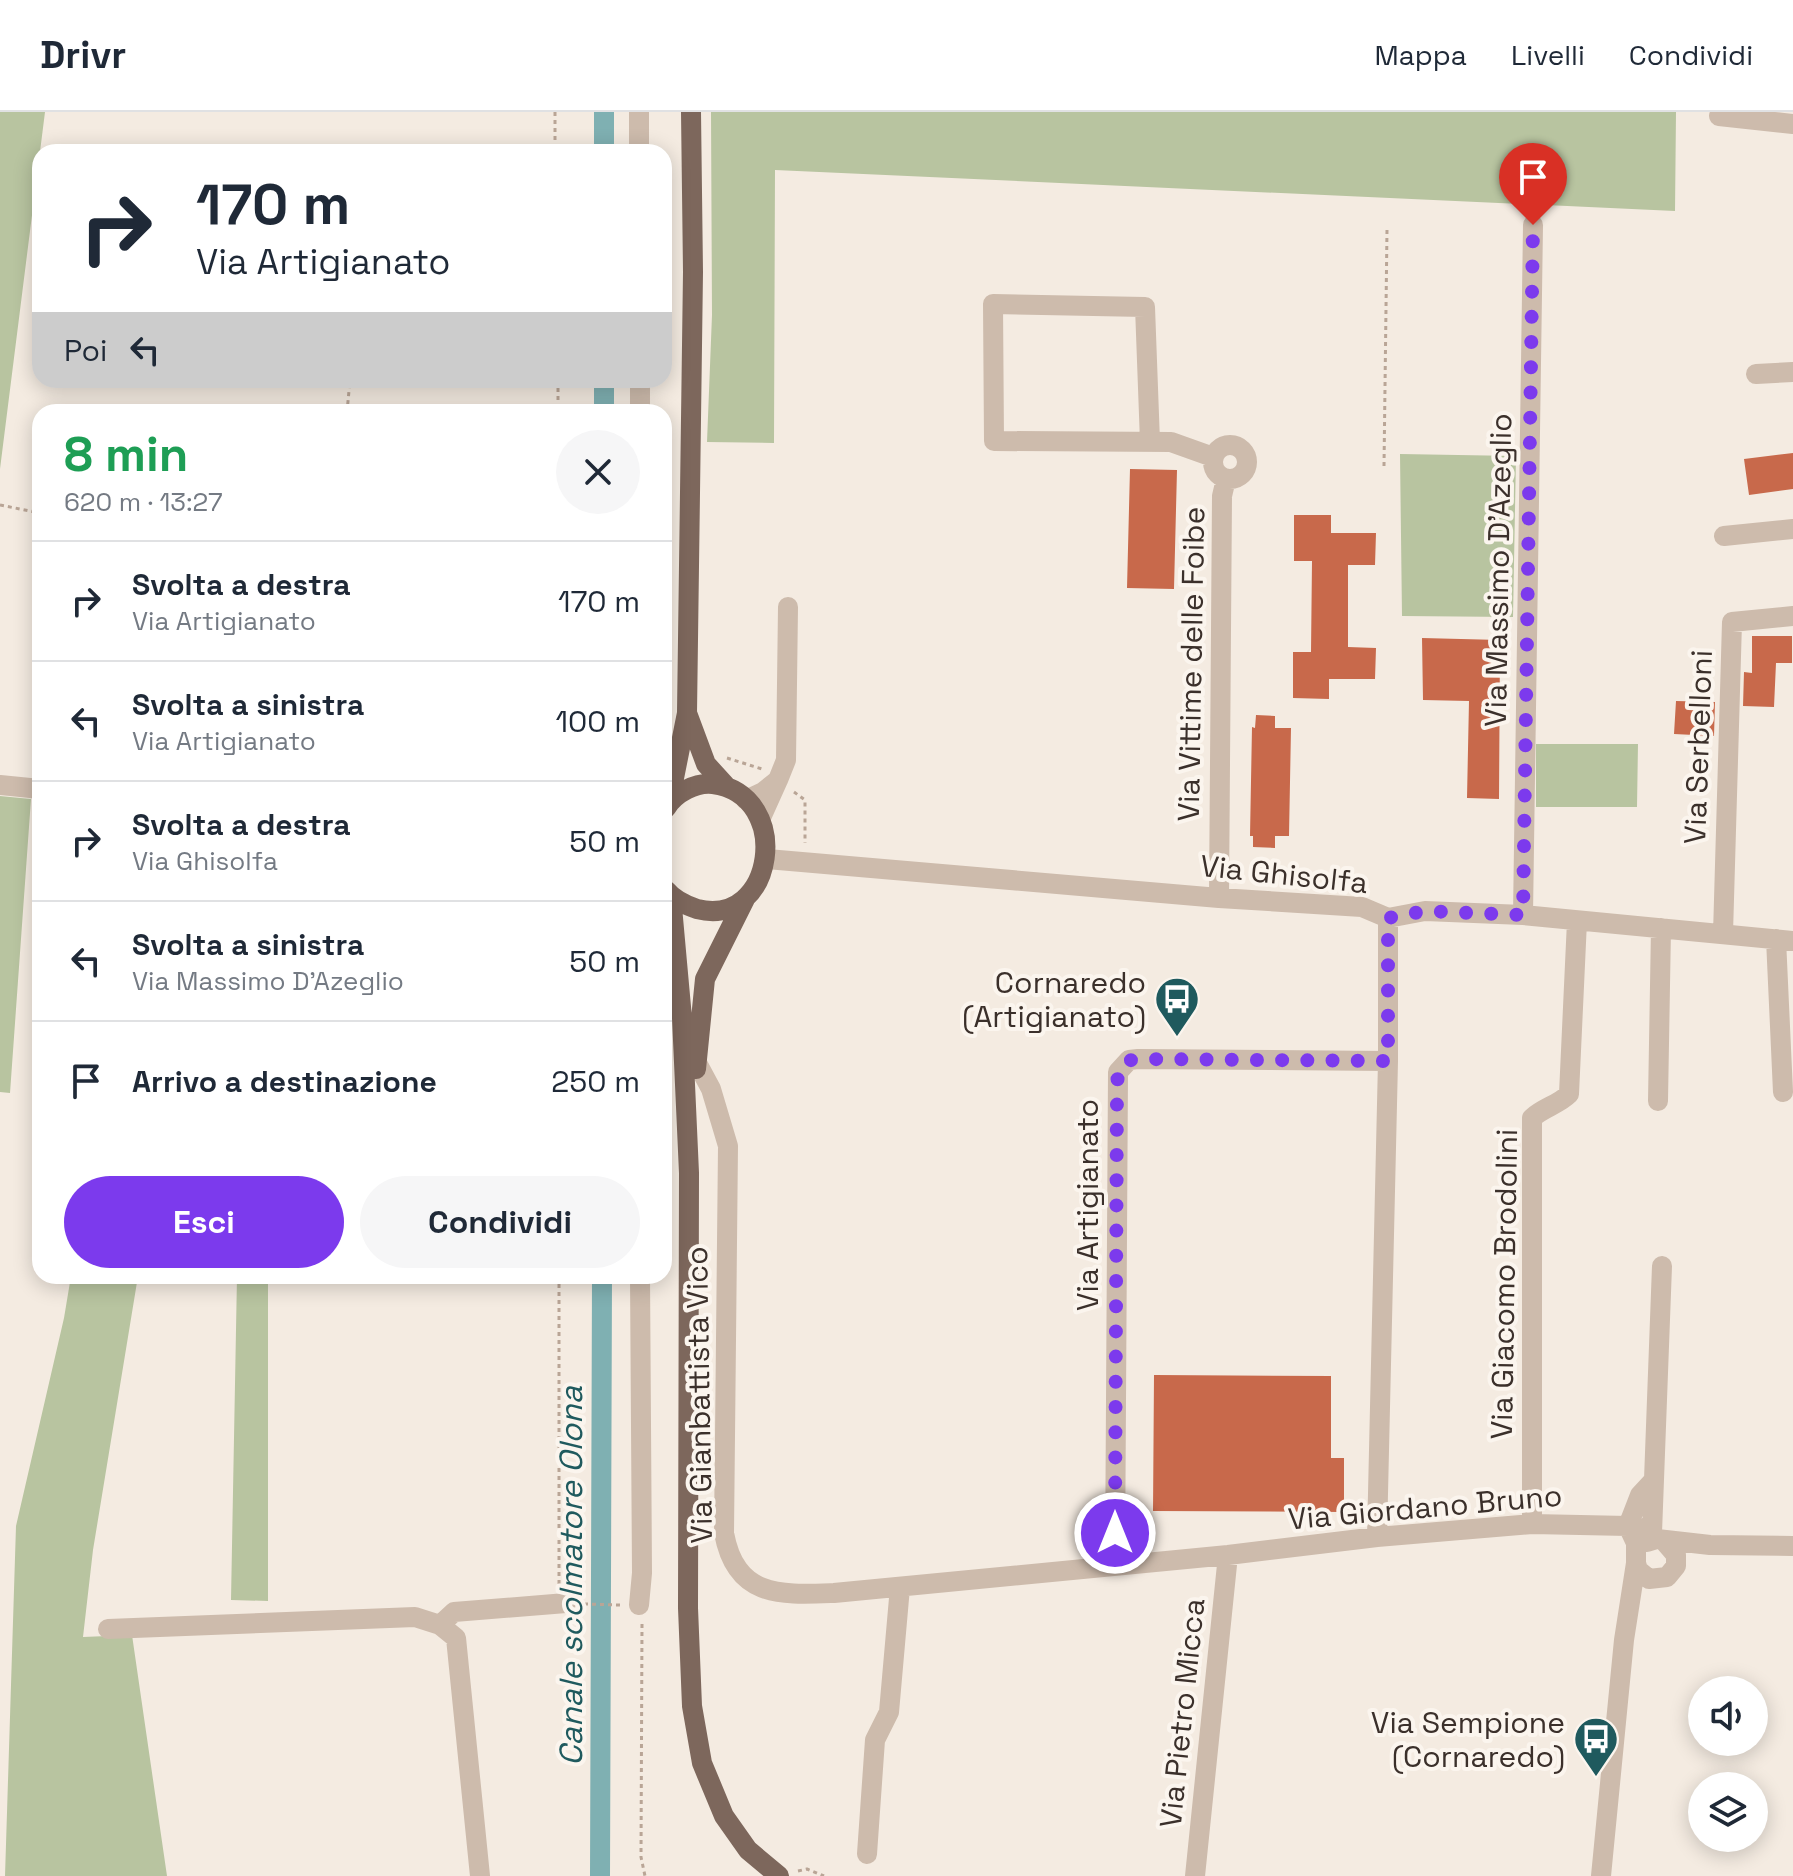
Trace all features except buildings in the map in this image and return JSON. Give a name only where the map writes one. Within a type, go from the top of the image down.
[{"type":"main road","points":[[672,780],[687,713],[693,272],[691,112]]},
{"type":"main road","points":[[687,713],[706,764],[726,786],[746,800],[764,826],[767,859],[705,979],[689,1173]]},
{"type":"main road","points":[[672,802],[686,790],[706,783],[726,786]]},
{"type":"main road","points":[[672,895],[688,906],[705,911],[721,910],[745,899]]},
{"type":"main road","points":[[672,928],[682,1018],[689,1173],[688,1608],[692,1706],[702,1763],[724,1816],[748,1850],[779,1876]]},
{"type":"main road","points":[[748,1850],[756,1876]]},
{"type":"street","points":[[639,112],[639,144]]},
{"type":"street","points":[[1719,116],[1793,124]]},
{"type":"street","name":"Via Massimo D'Azeglio","points":[[1523,915],[1533,225]]},
{"type":"street","points":[[1150,442],[1145,307],[993,304],[994,441],[1150,442],[1171,442],[1213,457]]},
{"type":"street","points":[[1756,374],[1793,372]]},
{"type":"street","points":[[1224,446],[1236,446],[1247,458],[1246,470],[1237,478],[1226,479],[1214,469],[1213,457],[1224,446]]},
{"type":"street","name":"Via Vittime delle Foibe","points":[[1219,898],[1222,496],[1226,479]]},
{"type":"street","points":[[1724,536],[1793,529]]},
{"type":"street","points":[[760,820],[786,760],[788,607]]},
{"type":"street","name":"Via Serbelloni","points":[[1723,934],[1732,622],[1793,616]]},
{"type":"street","points":[[746,800],[778,780]]},
{"type":"street","points":[[0,785],[32,788]]},
{"type":"street","name":"Via Ghisolfa","points":[[767,859],[1219,898],[1362,907],[1388,918],[1425,911],[1523,915],[1785,940]]},
{"type":"street","points":[[1377,1537],[1388,1061],[1388,918]]},
{"type":"street","name":"Via Giacomo Brodolini","points":[[1532,1524],[1532,1118],[1543,1108],[1560,1103],[1569,1094],[1577,921]]},
{"type":"street","points":[[1658,1101],[1661,928]]},
{"type":"street","points":[[1783,1092],[1785,940]]},
{"type":"street","name":"Via Artigianato","points":[[1115,1566],[1118,1072],[1129,1060],[1138,1059],[1388,1061]]},
{"type":"street","name":"Via Gianbattista Vico","points":[[696,1061],[711,1089],[728,1146],[724,1533],[728,1555],[742,1575],[762,1588],[784,1595],[900,1587],[1228,1555]]},
{"type":"street","points":[[1658,1538],[1653,1481],[1662,1266]]},
{"type":"street","points":[[630,1605],[642,1573],[640,1284]]},
{"type":"street","points":[[1601,1876],[1636,1559],[1633,1536],[1628,1526],[1640,1495],[1653,1481]]},
{"type":"street","name":"Via Giordano Bruno","points":[[1228,1555],[1377,1537],[1532,1524],[1628,1526],[1645,1529],[1658,1538],[1710,1545],[1793,1546]]},
{"type":"street","points":[[1636,1559],[1644,1544],[1658,1538]]},
{"type":"street","points":[[1636,1559],[1643,1575],[1652,1579],[1667,1577],[1673,1572],[1676,1562],[1673,1548],[1658,1538]]},
{"type":"street","points":[[1676,1562],[1710,1545]]},
{"type":"street","name":"Via Pietro Micca","points":[[1195,1876],[1228,1555]]},
{"type":"street","points":[[1627,1621],[1639,1596],[1652,1579]]},
{"type":"street","points":[[867,1854],[875,1740],[889,1712],[900,1587]]},
{"type":"street","points":[[440,1625],[454,1612],[576,1604]]},
{"type":"street","points":[[108,1629],[415,1617],[440,1625],[456,1638],[480,1876]]},
{"type":"path","points":[[555,112],[555,144]]},
{"type":"path","points":[[1384,466],[1387,230]]},
{"type":"path","points":[[0,505],[32,511]]},
{"type":"path","points":[[559,1284],[559,1596],[576,1604],[630,1605],[642,1610],[641,1857],[645,1876]]},
{"type":"path","points":[[790,1876],[807,1869],[824,1876]]},
{"type":"green space","points":[[0,112],[45,112],[41,144],[32,144],[32,215],[0,469]]},
{"type":"green space","points":[[711,112],[1676,112],[1675,211],[775,170],[774,443],[707,442],[712,315]]},
{"type":"green space","points":[[1400,454],[1516,456],[1513,617],[1402,616]]},
{"type":"green space","points":[[1536,744],[1638,744],[1637,807],[1536,807]]},
{"type":"green space","points":[[0,796],[31,799],[10,1093],[0,1092]]},
{"type":"green space","points":[[70,1284],[137,1284],[93,1550],[83,1637],[132,1635],[167,1876],[5,1876],[16,1526]]},
{"type":"green space","points":[[237,1284],[268,1284],[268,1601],[231,1600]]},
{"type":"waterway","name":"Canale scolmatore Olona","points":[[604,112],[604,144]]},
{"type":"waterway","name":"Canale scolmatore Olona","points":[[604,388],[604,404]]},
{"type":"waterway","name":"Canale scolmatore Olona","points":[[600,1876],[602,1284]]},
{"type":"place","name":"Cornaredo (Artigianato)","points":[[1177,1038]]},
{"type":"place","name":"Via Sempione (Cornaredo)","points":[[1596,1778]]},
{"type":"route","points":[[1115,1533],[1117,1085],[1122,1065],[1138,1059],[1388,1061],[1388,918],[1425,911],[1523,915],[1533,225]]}]
